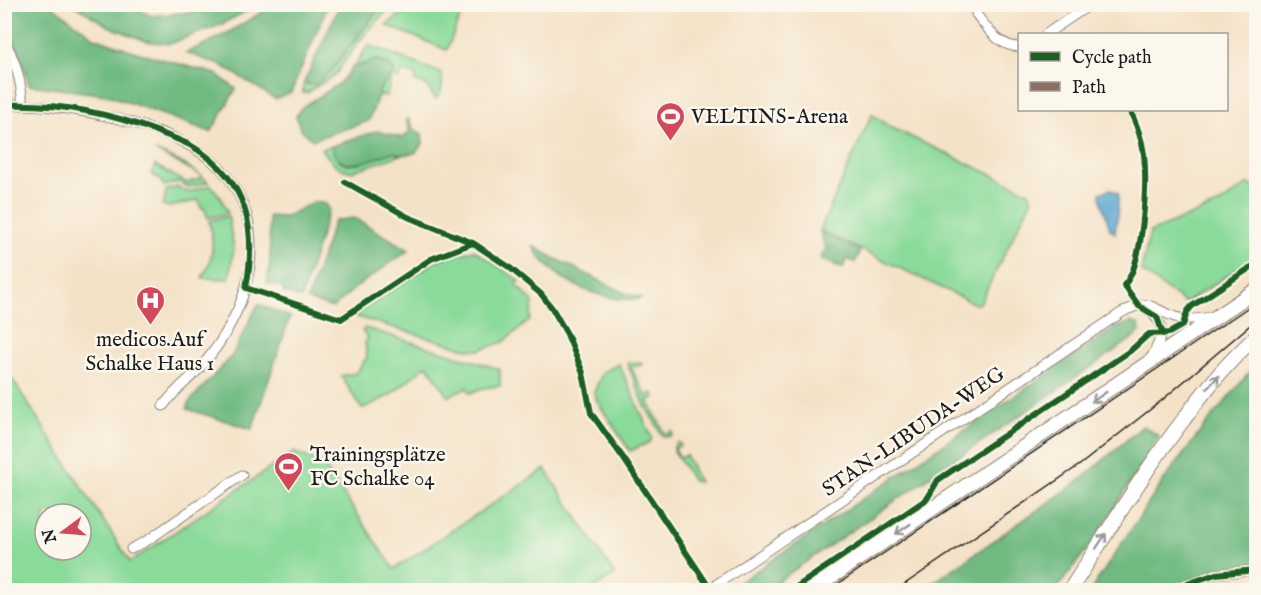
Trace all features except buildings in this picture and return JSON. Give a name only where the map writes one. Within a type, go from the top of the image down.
[{"type":"main road","points":[[812,591],[1257,290]]},
{"type":"main road","points":[[1070,591],[1162,447],[1202,394],[1243,348],[1257,337]]},
{"type":"street","points":[[1048,33],[1091,4]]},
{"type":"street","points":[[976,15],[1003,43],[1018,47]]},
{"type":"street","points":[[4,40],[12,52],[21,81],[23,105]]},
{"type":"street","points":[[4,105],[71,109],[136,123],[193,147],[219,168],[241,198],[250,226],[251,240],[246,288],[235,316],[220,342],[163,406]]},
{"type":"street","points":[[1139,306],[1148,304],[1169,315],[1186,319],[1219,315]]},
{"type":"street","points":[[1139,306],[1157,317],[1162,334],[1147,365]]},
{"type":"street","name":"STAN-LIBUDA-WEG","points":[[708,591],[1121,313],[1139,306]]},
{"type":"street","points":[[131,549],[148,540],[242,475]]},
{"type":"street","points":[[1169,591],[1216,574],[1257,570]]},
{"type":"green space","points":[[5,4],[51,5],[94,37],[136,52],[216,74],[236,89],[211,132],[108,95],[29,85],[19,51],[5,27]]},
{"type":"green space","points":[[74,5],[130,5],[151,16],[219,9],[226,5],[258,5],[220,25],[169,44],[146,41],[108,26]]},
{"type":"green space","points":[[274,5],[328,5],[291,93],[275,99],[223,66],[186,53],[224,35]]},
{"type":"green space","points":[[340,5],[382,5],[332,70],[314,86],[304,82]]},
{"type":"green space","points":[[382,5],[392,5],[361,39],[335,75],[307,93],[303,93],[304,82],[308,85],[332,70]]},
{"type":"green space","points":[[424,5],[456,6],[457,10],[462,12],[447,50],[386,25],[403,13]]},
{"type":"green space","points":[[369,45],[441,73],[440,94],[436,99],[425,84],[415,82],[416,75],[402,72],[400,78],[391,77],[387,96],[378,95],[383,83],[395,71],[379,61],[352,68]]},
{"type":"green space","points":[[376,60],[388,64],[395,71],[381,87],[369,121],[312,140],[300,128],[296,116],[301,108],[339,84],[352,68]]},
{"type":"green space","points":[[872,114],[890,127],[1029,192],[1032,199],[980,303],[975,304],[820,230]]},
{"type":"green space","points":[[406,119],[409,119],[413,129],[422,134],[423,144],[415,153],[401,155],[393,152],[357,164],[341,162],[336,156],[332,146],[377,131],[403,138],[410,131]]},
{"type":"green space","points":[[332,146],[341,162],[349,164],[357,164],[393,152],[401,155],[347,171],[335,164],[321,149]]},
{"type":"green space","points":[[155,151],[170,157],[198,174]]},
{"type":"green space","points":[[155,165],[187,183],[202,178],[199,174],[208,182],[188,187],[179,182],[164,186],[160,179],[151,174]]},
{"type":"green space","points":[[1248,184],[1256,188],[1256,257],[1185,303],[1141,271],[1150,232],[1219,204]]},
{"type":"green space","points":[[211,185],[221,198],[228,213],[208,218],[199,200],[170,207],[162,206],[166,190],[178,187],[187,192]]},
{"type":"green space","points":[[314,202],[326,204],[329,209],[301,298],[284,293],[282,287],[267,283],[270,262],[269,216],[285,217]]},
{"type":"green space","points":[[228,216],[234,248],[229,279],[202,278],[209,264],[212,250],[209,221]]},
{"type":"green space","points":[[354,218],[409,250],[355,288],[333,308],[307,300],[334,221]]},
{"type":"green space","points":[[820,232],[860,251],[855,262],[847,259],[843,268],[820,259],[826,249]]},
{"type":"green space","points":[[533,246],[625,293],[642,298],[612,298],[580,287],[551,269]]},
{"type":"green space","points":[[474,250],[520,281],[516,285],[533,302],[530,320],[503,342],[479,350],[467,349],[354,316],[439,259]]},
{"type":"green space","points":[[258,304],[290,317],[252,429],[187,409],[190,401],[232,356]]},
{"type":"green space","points":[[1131,322],[1139,325],[1140,331],[1136,336],[765,590],[728,590],[1115,328]]},
{"type":"green space","points":[[365,328],[500,369],[500,386],[483,388],[470,393],[467,388],[449,397],[427,365],[390,395],[362,409],[341,376],[356,373],[367,357],[365,343],[368,338],[362,331]]},
{"type":"green space","points":[[640,362],[642,365],[631,367],[646,396],[653,393],[655,397],[648,401],[666,435],[672,431],[673,435],[669,437],[663,436],[645,406],[627,363]]},
{"type":"green space","points":[[619,364],[652,438],[650,442],[630,451],[598,403],[594,392],[603,372]]},
{"type":"green space","name":"Trainingsplätze FC Schalke 04","points":[[5,368],[91,502],[33,502],[33,562],[93,562],[93,505],[130,562],[294,452],[323,464],[394,569],[545,469],[615,575],[591,590],[5,590]]},
{"type":"green space","points":[[1253,368],[1256,373],[1256,566],[1215,572],[1163,590],[1091,590],[1164,480]]},
{"type":"green space","points":[[1143,426],[1159,436],[1096,537],[1056,590],[923,590],[1079,481]]},
{"type":"green space","points":[[678,442],[681,445],[675,448],[680,458],[686,455],[699,482],[693,481],[674,451],[674,446]]},
{"type":"water","points":[[1110,189],[1118,193],[1115,233],[1110,229],[1100,197],[1100,193]]},
{"type":"tram line","points":[[829,590],[1256,302]]},
{"type":"tram line","points":[[896,590],[1081,464],[1161,401],[1256,320]]},
{"type":"marked path","points":[[4,69],[8,81],[10,105]]},
{"type":"cycle path","points":[[4,105],[61,107],[117,118],[180,140],[195,148],[213,161],[227,176],[244,209],[249,227],[250,246],[246,288],[341,319],[431,259],[473,243]]},
{"type":"cycle path","points":[[1130,111],[1143,148],[1145,184],[1140,242],[1131,275],[1124,285],[1139,306],[1157,317],[1163,334]]},
{"type":"cycle path","points":[[345,182],[408,217],[473,243],[509,267],[541,294],[567,334],[583,373],[591,413],[711,590]]},
{"type":"cycle path","points":[[792,590],[927,499],[938,480],[1130,351],[1149,334],[1169,333],[1183,325],[1187,312],[1192,306],[1256,264]]},
{"type":"cycle path","points":[[1169,590],[1216,574],[1256,570]]},
{"type":"place","name":"VELTINS-Arena","points":[[670,142]]},
{"type":"place","name":"medicos.Auf Schalke Haus 1","points":[[150,326]]},
{"type":"place","name":"Trainingsplätze FC Schalke 04","points":[[289,492]]}]
